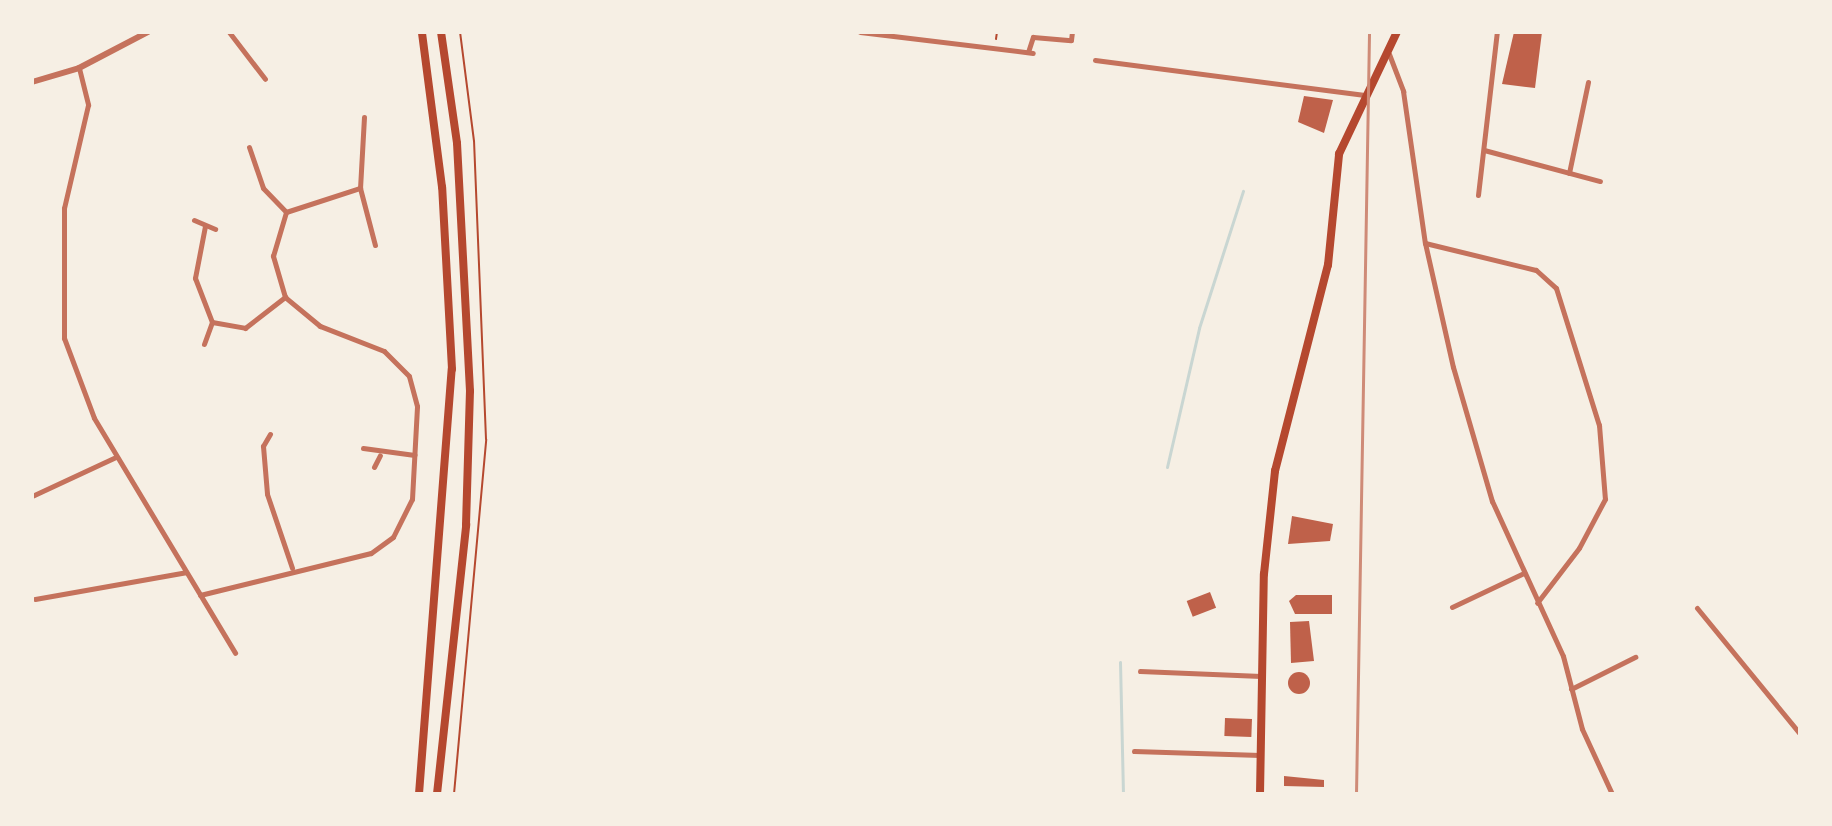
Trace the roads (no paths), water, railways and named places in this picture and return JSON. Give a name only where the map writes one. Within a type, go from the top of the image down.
[{"type":"highway","points":[[419,794],[452,369],[442,187],[422,32]]},
{"type":"highway","points":[[437,794],[466,525],[470,391],[457,143],[441,32]]},
{"type":"highway","points":[[1260,794],[1261,676],[1275,471],[1328,265],[1339,154],[1363,95],[1389,54],[1397,32]]},
{"type":"street","points":[[32,82],[79,68],[148,32]]},
{"type":"street","points":[[229,32],[265,79]]},
{"type":"street","points":[[860,32],[1030,52],[1033,37],[1071,40],[1072,32]]},
{"type":"street","points":[[1478,195],[1497,32]]},
{"type":"street","points":[[1389,54],[1403,91],[1425,243],[1492,501],[1537,603],[1612,794]]},
{"type":"street","points":[[1095,60],[1363,95]]},
{"type":"street","points":[[79,68],[88,105],[64,208],[64,338],[116,457],[235,653]]},
{"type":"street","points":[[1569,173],[1588,82]]},
{"type":"street","points":[[364,117],[360,188],[375,245]]},
{"type":"street","points":[[249,147],[263,188],[286,212]]},
{"type":"street","points":[[1484,150],[1600,181]]},
{"type":"street","points":[[286,212],[360,188]]},
{"type":"street","points":[[200,595],[292,568],[384,546],[407,514],[415,455],[416,393],[398,361],[320,326],[285,297],[273,256],[286,212]]},
{"type":"street","points":[[194,220],[215,229]]},
{"type":"street","points":[[204,344],[212,322],[195,278],[205,226]]},
{"type":"street","points":[[1425,243],[1536,270],[1550,278],[1561,303],[1599,425],[1605,499],[1579,548],[1537,603]]},
{"type":"street","points":[[212,322],[245,328],[285,297]]},
{"type":"street","points":[[270,434],[263,446],[267,494],[292,568]]},
{"type":"street","points":[[363,448],[380,455],[415,455]]},
{"type":"street","points":[[374,467],[380,455]]},
{"type":"street","points":[[32,496],[116,457]]},
{"type":"street","points":[[35,599],[186,572]]},
{"type":"street","points":[[1452,607],[1524,573]]},
{"type":"street","points":[[1697,608],[1800,734]]},
{"type":"street","points":[[1571,689],[1635,657]]},
{"type":"street","points":[[1140,671],[1261,676]]},
{"type":"street","points":[[1134,751],[1260,755]]},
{"type":"waterway","points":[[1167,467],[1199,328],[1243,191]]},
{"type":"waterway","points":[[1120,662],[1123,794]]},
{"type":"railway","points":[[1356,794],[1369,32]]}]
